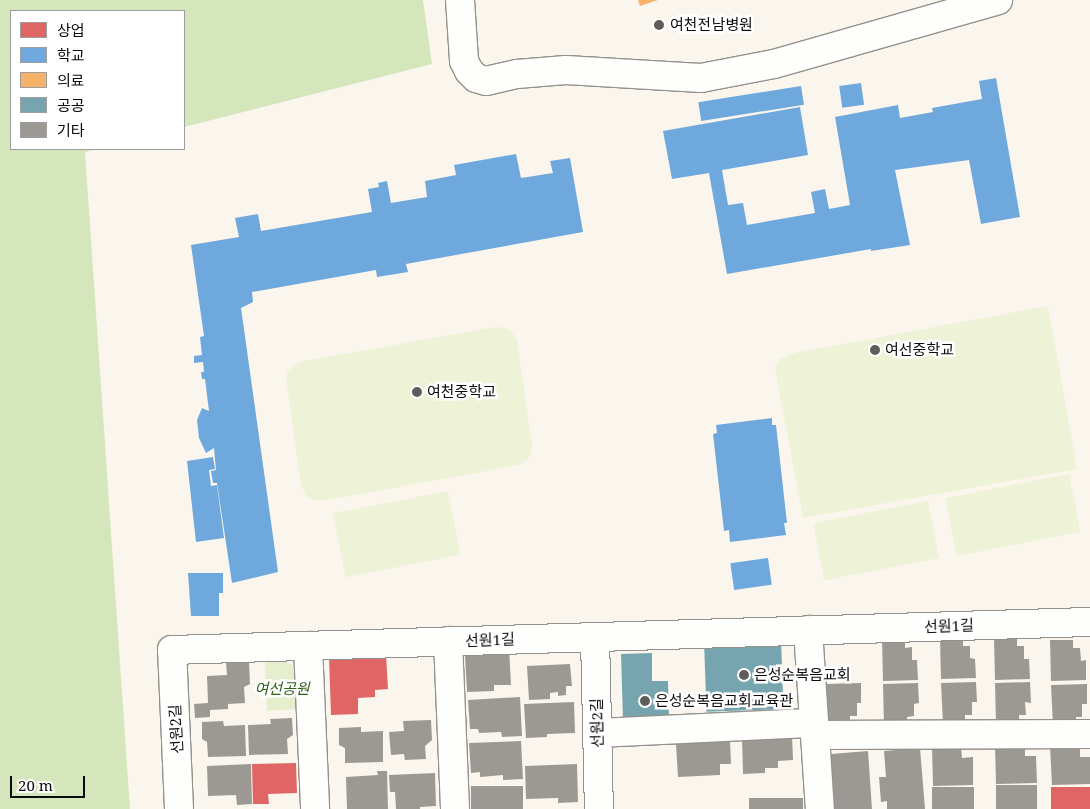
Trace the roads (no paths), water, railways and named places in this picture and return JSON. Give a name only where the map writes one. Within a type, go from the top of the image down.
[{"type":"street","points":[[460,0],[464,61],[469,71],[476,78],[486,81],[517,74],[566,70],[701,78],[774,64],[998,0]]},
{"type":"street","name":"선원1길","points":[[172,650],[1090,622]]},
{"type":"street","points":[[808,630],[820,809]]},
{"type":"street","name":"선원2길","points":[[595,637],[599,809]]},
{"type":"street","points":[[448,641],[455,809]]},
{"type":"street","points":[[308,646],[315,809]]},
{"type":"street","name":"선원2길","points":[[172,650],[179,809]]},
{"type":"street","points":[[598,733],[814,729],[1090,734]]},
{"type":"place","name":"여천전남병원","points":[[659,25]]},
{"type":"place","name":"여선중학교","points":[[875,350]]},
{"type":"place","name":"여천중학교","points":[[417,392]]},
{"type":"place","name":"은성순복음교회","points":[[744,675]]},
{"type":"place","name":"은성순복음교회교육관","points":[[645,701]]},
{"type":"park label","name":"여선공원","points":[[282,689]]}]
